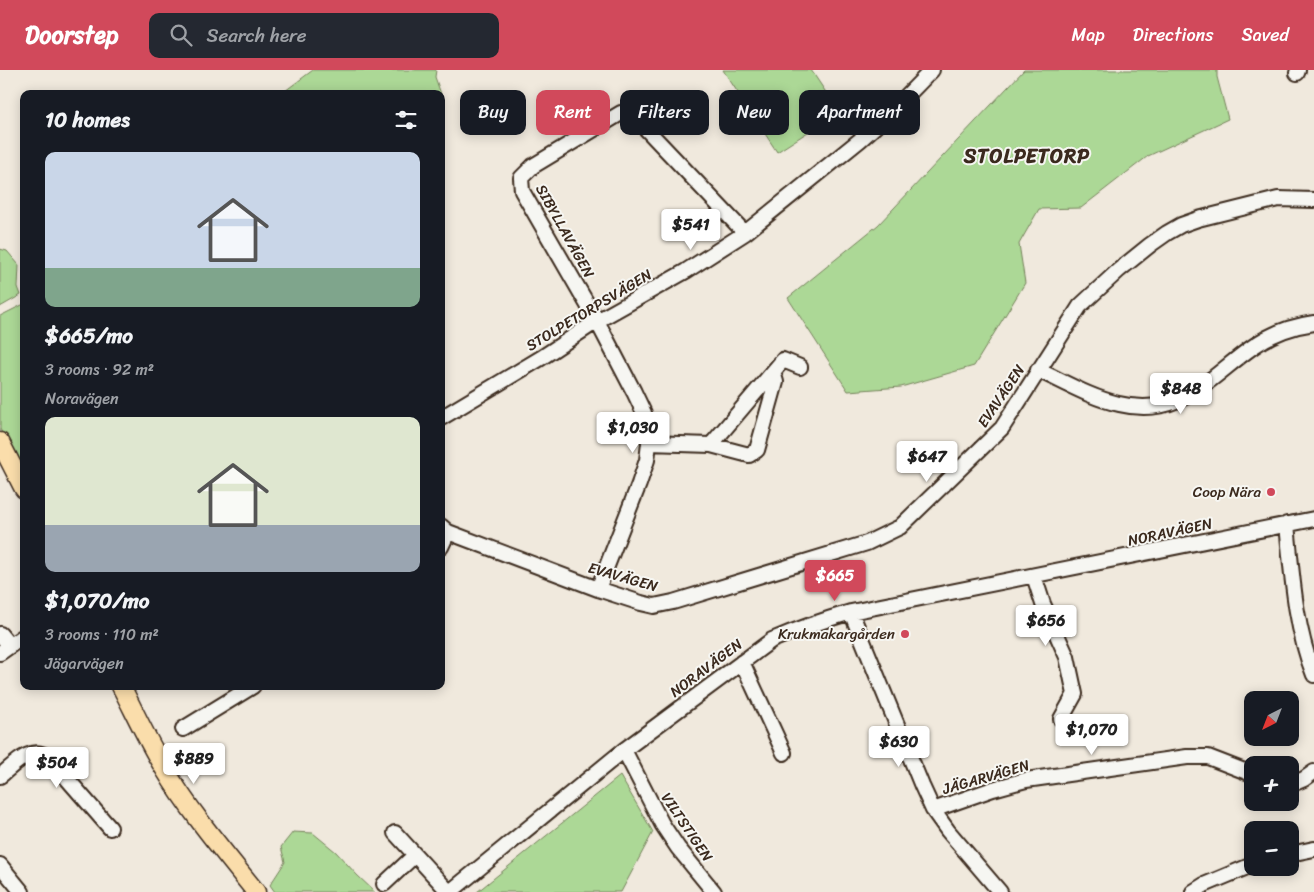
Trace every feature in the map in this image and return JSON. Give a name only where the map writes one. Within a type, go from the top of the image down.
[{"type":"main road","points":[[0,442],[20,481]]},
{"type":"main road","points":[[122,690],[163,768],[214,841],[256,892]]},
{"type":"street","name":"STOLPETORPSVÄGEN","points":[[445,416],[541,358],[597,321],[686,271],[745,233],[860,140],[888,115],[927,72]]},
{"type":"street","name":"SIBYLLAVÄGEN","points":[[597,321],[522,191],[521,178],[533,166],[621,113],[631,113],[745,233]]},
{"type":"street","name":"EVAVÄGEN","points":[[445,529],[598,589],[654,606],[674,602],[867,543],[900,527],[1002,428],[1080,306],[1118,270],[1167,233],[1198,219],[1278,199],[1314,200]]},
{"type":"street","points":[[597,321],[644,413],[649,443],[647,460],[639,484],[598,589]]},
{"type":"street","points":[[1038,370],[1100,398],[1119,404],[1134,407],[1160,406],[1187,397],[1255,345],[1298,326],[1314,324]]},
{"type":"street","points":[[711,445],[783,360],[800,366]]},
{"type":"street","points":[[649,443],[711,445],[749,455],[757,450],[776,382],[773,372]]},
{"type":"street","name":"NORAVÄGEN","points":[[450,892],[624,750],[772,640],[822,620],[851,612],[1314,519]]},
{"type":"street","points":[[1287,524],[1296,610],[1314,675]]},
{"type":"street","points":[[1034,576],[1043,604],[1067,657],[1073,685],[1074,694],[1061,720]]},
{"type":"street","points":[[851,612],[933,810],[948,831],[1000,892]]},
{"type":"street","points":[[3,644],[20,638]]},
{"type":"street","points":[[742,662],[784,753]]},
{"type":"street","points":[[183,729],[246,690]]},
{"type":"street","name":"VILTSTIGEN","points":[[624,750],[662,824],[714,892]]},
{"type":"street","points":[[0,776],[25,756],[34,753],[44,753],[110,828]]},
{"type":"street","name":"JÄGARVÄGEN","points":[[933,810],[993,789],[1026,780],[1187,756],[1208,757],[1244,771]]},
{"type":"street","points":[[1299,781],[1314,772]]},
{"type":"street","points":[[395,833],[450,892]]},
{"type":"street","points":[[1299,852],[1314,849]]},
{"type":"street","points":[[384,884],[415,855]]},
{"type":"street","points":[[0,865],[22,892]]},
{"type":"street","points":[[1194,892],[1204,885],[1244,868]]},
{"type":"green space","points":[[313,70],[436,70],[435,77],[440,90],[286,90]]},
{"type":"green space","points":[[723,70],[811,70],[824,90],[799,90],[799,135],[803,135],[777,152],[766,135],[789,135],[789,90],[736,90]]},
{"type":"green space","points":[[1024,70],[1217,70],[1217,77],[1228,119],[1148,156],[1081,208],[1039,209],[1019,244],[1025,283],[974,366],[901,387],[848,391],[788,298],[878,225]]},
{"type":"green space","points":[[0,249],[7,251],[19,265],[18,287],[20,296],[0,307]]},
{"type":"green space","points":[[20,306],[20,467],[0,429],[0,316]]},
{"type":"green space","points":[[620,776],[653,832],[621,892],[477,892]]},
{"type":"green space","points":[[293,832],[313,833],[336,852],[375,892],[275,892],[270,885],[285,862],[281,847]]},
{"type":"place","name":"Coop Nära","points":[[1271,492]]},
{"type":"place","name":"Krukmakargården","points":[[905,634]]},
{"type":"district","name":"STOLPETORP","points":[[1027,156]]}]
